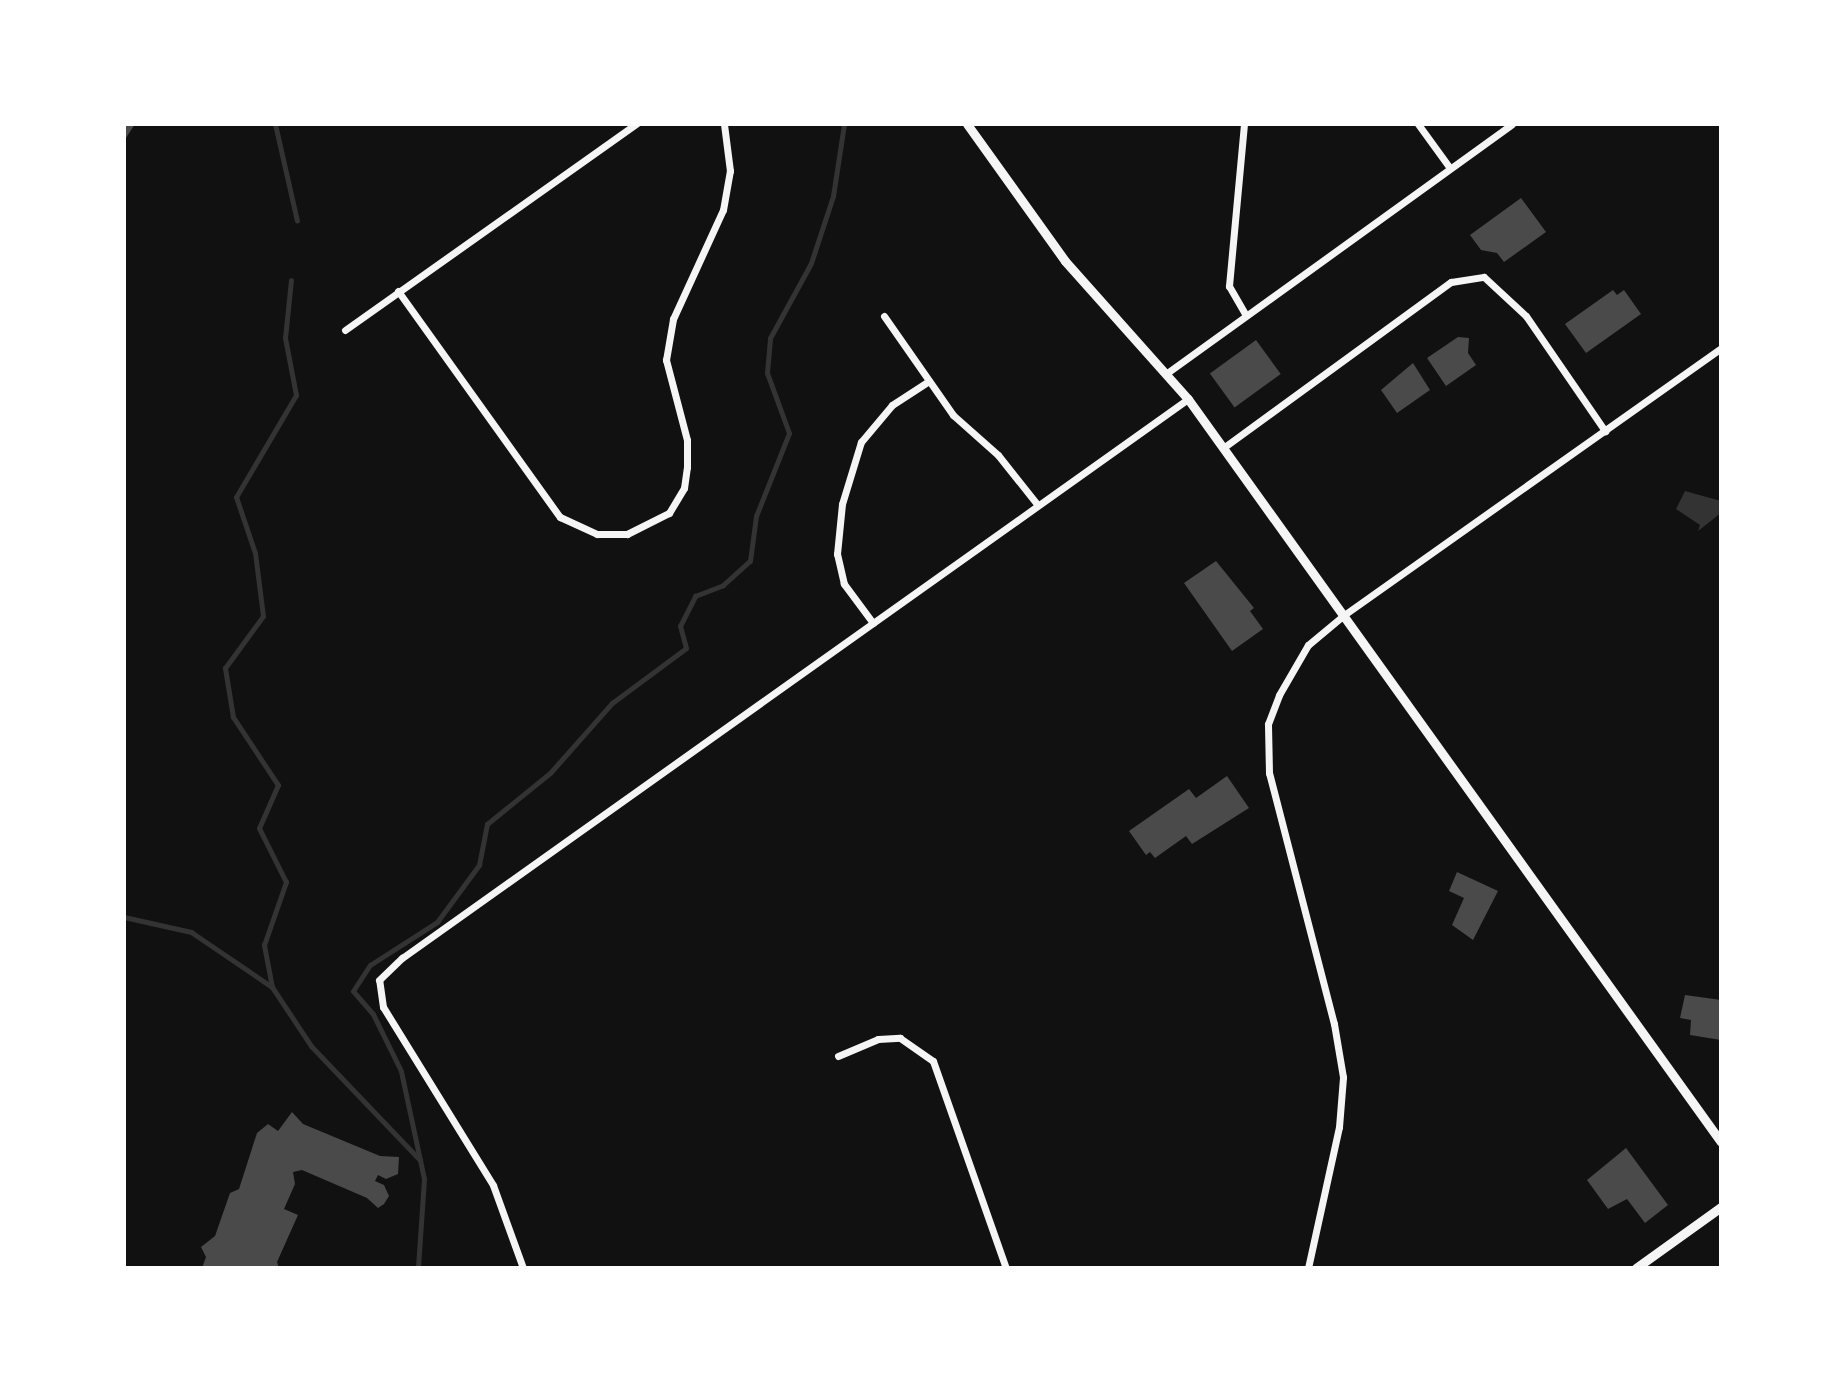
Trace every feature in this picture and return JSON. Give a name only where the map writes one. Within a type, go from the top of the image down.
[{"type":"street","points":[[345,330],[636,124]]},
{"type":"street","points":[[398,291],[560,517],[597,534],[627,534],[669,513],[684,488],[687,454],[666,360],[673,319],[723,210],[730,171],[724,124]]},
{"type":"street","points":[[967,124],[1065,261],[1188,399],[1721,1142]]},
{"type":"street","points":[[1244,124],[1229,286],[1245,314]]},
{"type":"street","points":[[1418,124],[1450,168]]},
{"type":"street","points":[[1167,373],[1512,124]]},
{"type":"street","points":[[1223,448],[1451,282],[1484,277],[1527,318],[1605,431]]},
{"type":"street","points":[[884,316],[953,415],[998,455],[1037,504]]},
{"type":"street","points":[[1308,1268],[1339,1127],[1343,1077],[1334,1024],[1272,785],[1268,724],[1283,685],[1308,645],[1344,615],[1721,348]]},
{"type":"street","points":[[873,623],[844,584],[837,554],[842,504],[861,442],[892,405],[929,381]]},
{"type":"street","points":[[523,1268],[493,1185],[383,1007],[379,980],[402,958],[652,784],[1037,504],[1188,399]]},
{"type":"street","points":[[838,1056],[878,1039],[900,1038],[933,1061],[1006,1268]]},
{"type":"street","points":[[1636,1268],[1721,1207]]},
{"type":"shaded area","points":[[1685,491],[1721,501],[1721,513],[1698,531],[1700,525],[1676,509]]},
{"type":"building","points":[[124,124],[135,124],[124,141]]},
{"type":"building","points":[[1521,198],[1546,232],[1504,262],[1497,253],[1481,250],[1470,235]]},
{"type":"building","points":[[1613,290],[1617,295],[1624,290],[1641,314],[1586,353],[1565,324]]},
{"type":"building","points":[[1458,337],[1469,338],[1468,353],[1476,365],[1446,386],[1427,358]]},
{"type":"building","points":[[1256,340],[1281,374],[1235,407],[1210,374]]},
{"type":"building","points":[[1413,363],[1430,390],[1397,413],[1381,390]]},
{"type":"building","points":[[1216,561],[1254,608],[1250,611],[1263,629],[1232,651],[1184,583]]},
{"type":"building","points":[[1227,776],[1249,808],[1192,844],[1186,836],[1155,858],[1150,852],[1146,855],[1129,831],[1189,789],[1196,798]]},
{"type":"building","points":[[1457,872],[1498,891],[1473,940],[1452,925],[1464,898],[1449,891]]},
{"type":"building","points":[[1685,995],[1721,1000],[1721,1040],[1690,1035],[1691,1020],[1680,1018]]},
{"type":"building","points":[[292,1112],[303,1124],[380,1156],[399,1157],[398,1174],[386,1179],[378,1175],[375,1181],[384,1185],[389,1196],[378,1208],[367,1198],[302,1170],[293,1172],[295,1184],[284,1209],[298,1215],[277,1262],[279,1268],[202,1268],[206,1257],[201,1247],[215,1236],[230,1193],[239,1189],[257,1133],[268,1124],[278,1131]]},
{"type":"building","points":[[1626,1148],[1668,1205],[1645,1223],[1627,1199],[1608,1209],[1587,1180]]},
{"type":"waterway","points":[[275,124],[297,221]]},
{"type":"waterway","points":[[420,1160],[401,1071],[373,1014],[353,991],[370,965],[437,922],[479,865],[487,824],[550,773],[612,703],[686,648],[680,626],[695,596],[723,585],[750,561],[756,516],[789,433],[767,373],[770,338],[811,263],[833,196],[844,124]]},
{"type":"waterway","points":[[272,987],[264,945],[286,882],[259,828],[278,785],[233,717],[225,668],[263,616],[255,553],[236,497],[296,395],[285,338],[291,280]]},
{"type":"waterway","points":[[124,917],[191,932],[272,987],[311,1046],[420,1160],[424,1179],[418,1268]]}]
